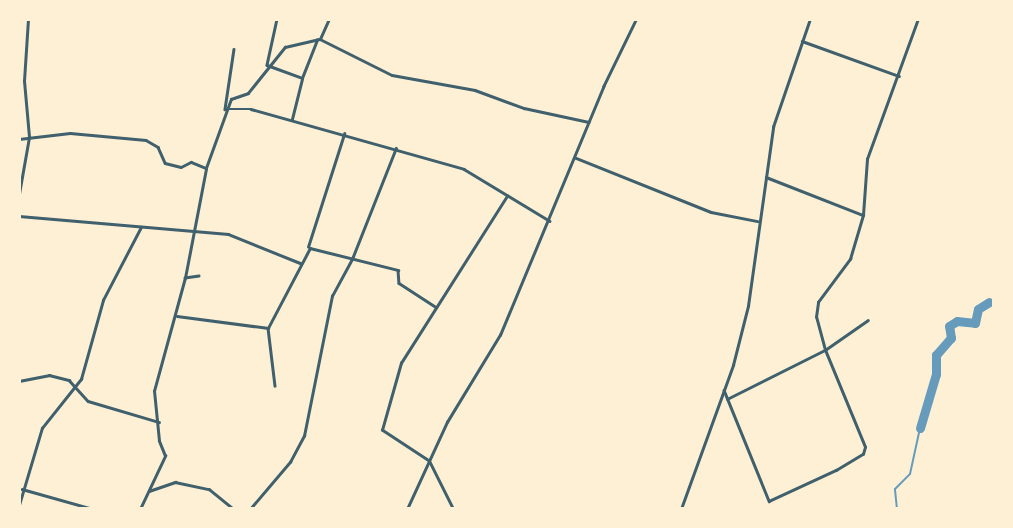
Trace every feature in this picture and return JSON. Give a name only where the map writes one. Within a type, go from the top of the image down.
[{"type":"street","points":[[19,194],[29,138],[24,81],[28,19]]},
{"type":"street","points":[[267,65],[277,19]]},
{"type":"street","points":[[292,119],[302,78],[329,19]]},
{"type":"street","points":[[407,509],[447,422],[500,335],[636,19]]},
{"type":"street","points":[[681,509],[724,390],[748,306],[757,221],[773,127],[810,19]]},
{"type":"street","points":[[769,501],[863,454],[861,429],[849,414],[825,350],[816,317],[818,302],[850,259],[863,215],[867,159],[918,19]]},
{"type":"street","points":[[225,109],[231,99],[248,93],[267,65],[285,47],[319,40],[392,75],[475,90],[523,108],[590,122]]},
{"type":"street","points":[[802,41],[828,47],[899,76]]},
{"type":"street","points":[[140,509],[165,456],[159,442],[154,391],[177,316],[206,168],[225,109],[234,49]]},
{"type":"street","points":[[267,65],[302,78]]},
{"type":"street","points":[[225,109],[244,107],[292,119],[396,147],[464,169],[550,221]]},
{"type":"street","points":[[19,139],[70,133],[146,140],[158,147],[165,163],[206,168]]},
{"type":"street","points":[[275,386],[268,328],[308,248],[344,134]]},
{"type":"street","points":[[250,509],[290,462],[304,436],[332,296],[352,259],[396,147]]},
{"type":"street","points":[[575,158],[711,212],[757,221]]},
{"type":"street","points":[[765,177],[863,215]]},
{"type":"street","points":[[453,509],[429,461],[382,430],[401,363],[506,196]]},
{"type":"street","points":[[19,216],[228,234],[300,262]]},
{"type":"street","points":[[19,505],[20,488],[42,428],[76,385],[103,300],[141,227]]},
{"type":"street","points":[[308,248],[398,270],[399,283],[436,307]]},
{"type":"street","points":[[185,278],[199,276]]},
{"type":"street","points":[[177,316],[268,328]]},
{"type":"street","points":[[727,399],[825,350],[868,320]]},
{"type":"street","points":[[19,381],[49,376],[76,385],[88,401],[159,422]]},
{"type":"street","points":[[724,390],[772,509]]},
{"type":"street","points":[[149,491],[176,482],[209,489],[234,509]]},
{"type":"street","points":[[20,488],[93,509]]},
{"type":"waterway","points":[[920,428],[936,374],[936,355],[951,338],[949,326],[957,321],[975,323],[978,309],[989,302]]},
{"type":"waterway","points":[[897,509],[895,489],[910,474],[920,428]]}]
